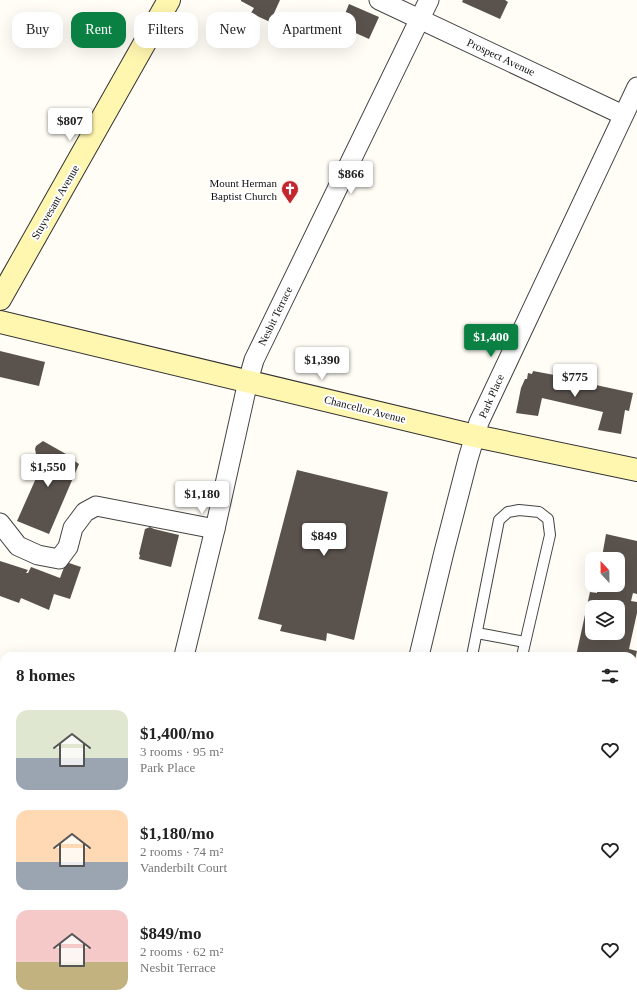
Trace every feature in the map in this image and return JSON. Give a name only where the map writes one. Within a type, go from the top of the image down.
[{"type":"main road","name":"Stuyvesant Avenue","points":[[0,299],[169,0]]},
{"type":"main road","name":"Chancellor Avenue","points":[[0,322],[474,436],[637,470]]},
{"type":"street","name":"Prospect Avenue","points":[[379,0],[624,115]]},
{"type":"street","name":"Nesbit Terrace","points":[[185,652],[254,360],[430,0]]},
{"type":"street","name":"Park Place","points":[[420,652],[474,436],[484,410],[637,87]]},
{"type":"street","points":[[0,523],[18,546],[38,555],[60,559],[68,547],[73,528],[85,512],[96,506],[215,529]]},
{"type":"lane","points":[[473,652],[499,520],[508,512],[519,510],[539,512],[548,519],[550,535],[523,652]]},
{"type":"lane","points":[[477,633],[525,642]]},
{"type":"building","points":[[280,0],[275,12],[268,12],[268,21],[260,17],[260,12],[252,12],[254,8],[241,1]]},
{"type":"building","points":[[463,0],[505,0],[508,2],[500,19],[462,2]]},
{"type":"building","points":[[349,4],[379,17],[369,39],[356,33],[356,12],[346,12]]},
{"type":"building","points":[[0,351],[45,362],[39,386],[0,377]]},
{"type":"building","points":[[533,371],[592,382],[591,384],[633,393],[629,411],[625,410],[621,434],[598,430],[603,412],[542,398],[538,416],[516,413],[521,388],[525,379],[527,379],[528,373],[532,374]]},
{"type":"building","points":[[43,441],[73,458],[73,460],[79,464],[49,534],[17,521],[45,458],[36,454],[35,449],[36,446]]},
{"type":"building","points":[[297,470],[388,492],[354,640],[327,633],[326,641],[280,631],[282,625],[258,619]]},
{"type":"building","points":[[150,527],[179,535],[171,567],[139,559],[145,529]]},
{"type":"building","points":[[606,534],[637,541],[637,594],[633,593],[631,601],[637,602],[637,613],[629,649],[637,652],[577,652],[585,615],[585,640],[625,640],[625,600],[588,600],[590,592],[625,592],[625,552],[603,552]]},
{"type":"building","points":[[0,561],[28,570],[26,573],[28,573],[31,567],[60,578],[66,562],[81,567],[70,599],[54,594],[49,610],[21,598],[19,603],[0,596]]},
{"type":"place","name":"Mount Herman Baptist Church","points":[[290,204]]}]
